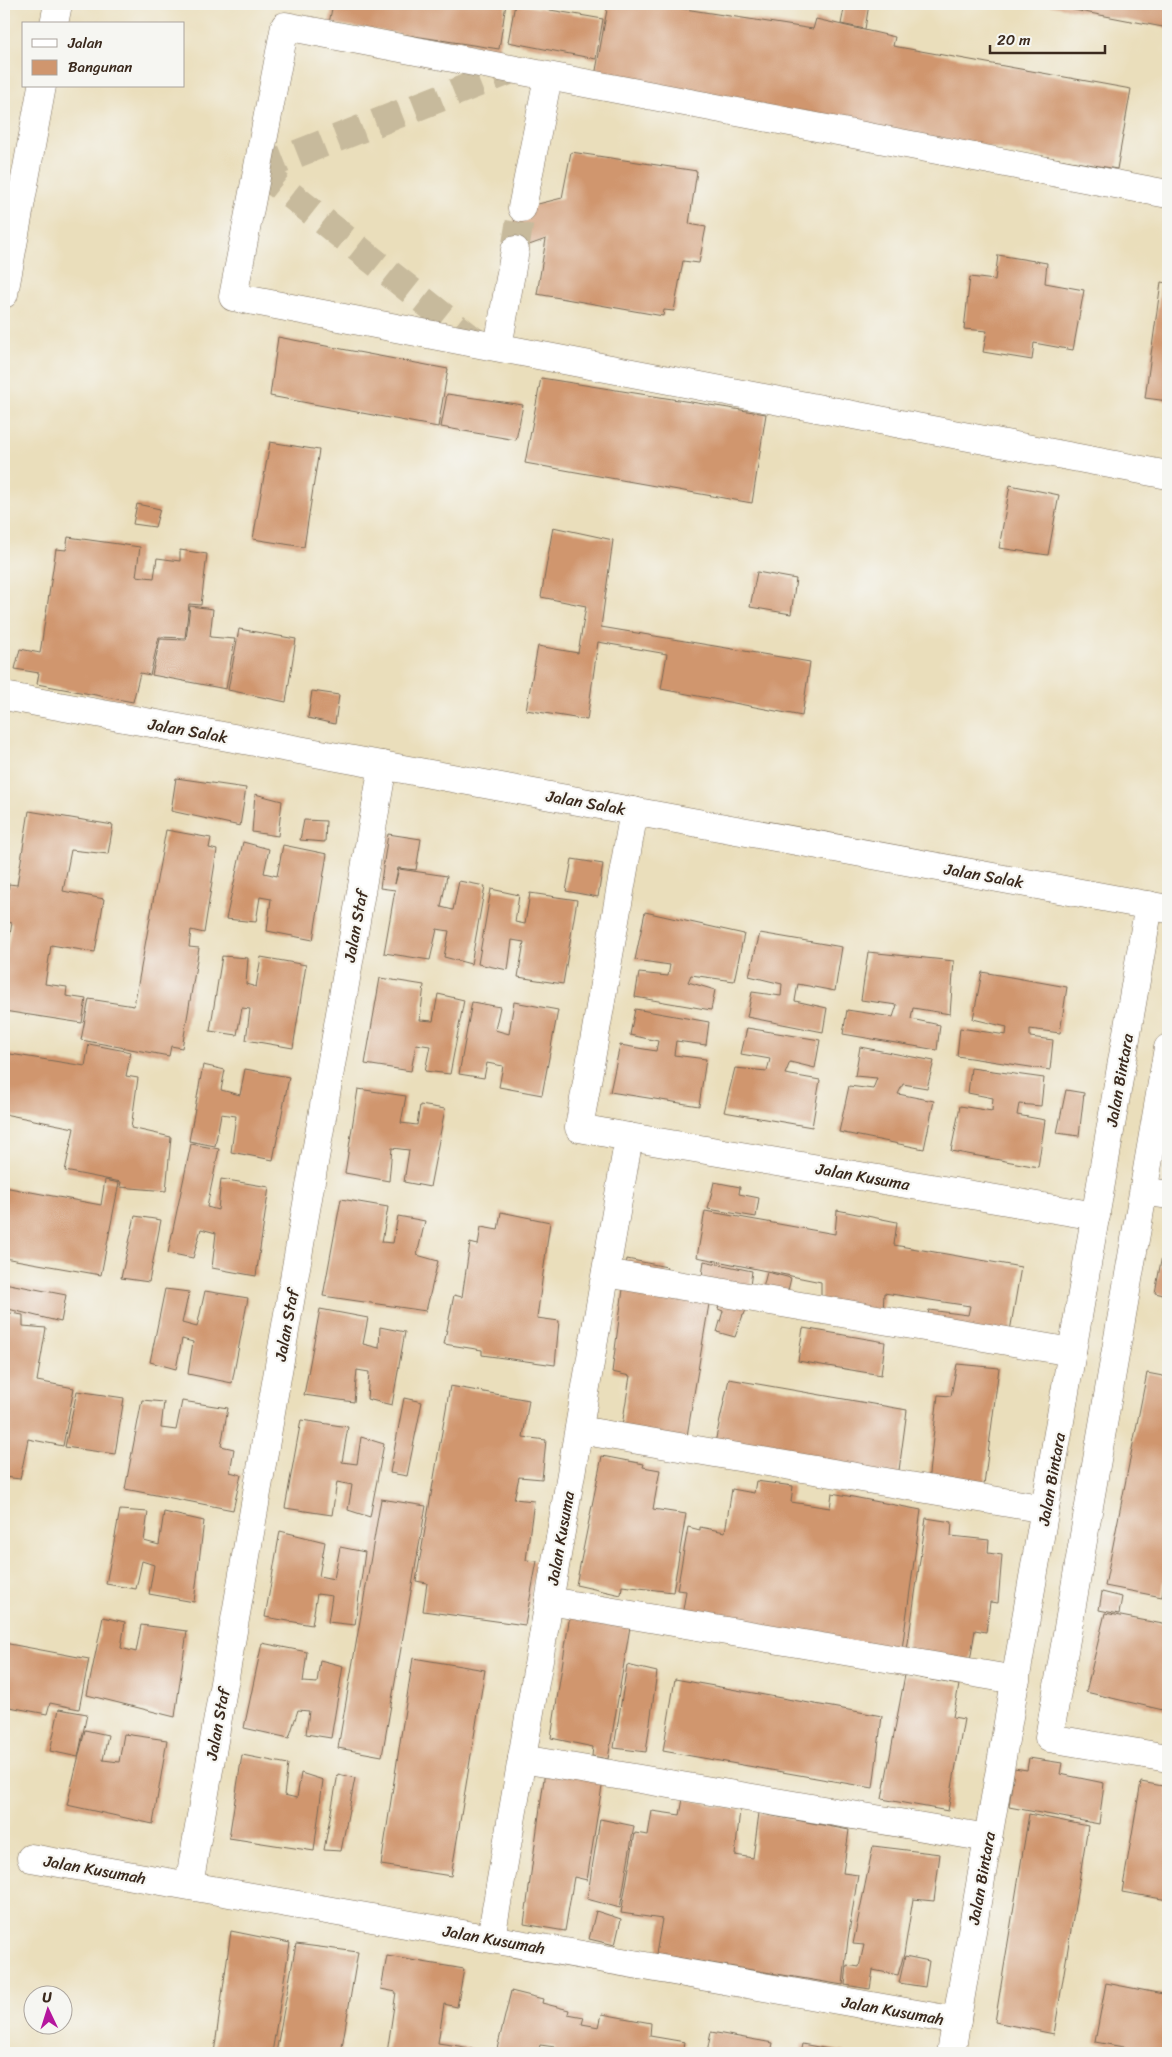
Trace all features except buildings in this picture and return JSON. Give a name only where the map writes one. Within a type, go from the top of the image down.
[{"type":"street","points":[[54,22],[58,4]]},
{"type":"street","points":[[1168,194],[285,26],[233,297],[1168,475]]},
{"type":"street","points":[[522,208],[548,76]]},
{"type":"street","points":[[4,294],[42,88]]},
{"type":"street","points":[[498,347],[515,250]]},
{"type":"street","name":"Jalan Salak","points":[[4,696],[1159,907]]},
{"type":"street","name":"Jalan Staf","points":[[189,1885],[383,765]]},
{"type":"street","name":"Jalan Kusuma","points":[[634,811],[579,1128],[1096,1216]]},
{"type":"street","name":"Jalan Bintara","points":[[951,2053],[1096,1216],[1159,907]]},
{"type":"street","points":[[1168,1048],[1156,1193],[1049,1738],[1168,1758]]},
{"type":"street","name":"Jalan Kusuma","points":[[491,1938],[629,1136]]},
{"type":"street","points":[[606,1273],[1072,1352]]},
{"type":"street","points":[[579,1430],[1045,1509]]},
{"type":"street","points":[[550,1601],[1016,1680]]},
{"type":"street","points":[[522,1758],[988,1838]]},
{"type":"street","name":"Jalan Kusumah","points":[[32,1858],[957,2021]]},
{"type":"tunnel","points":[[258,169],[512,70]]},
{"type":"tunnel","points":[[258,169],[478,344]]},
{"type":"tunnel","points":[[515,250],[522,208]]}]
